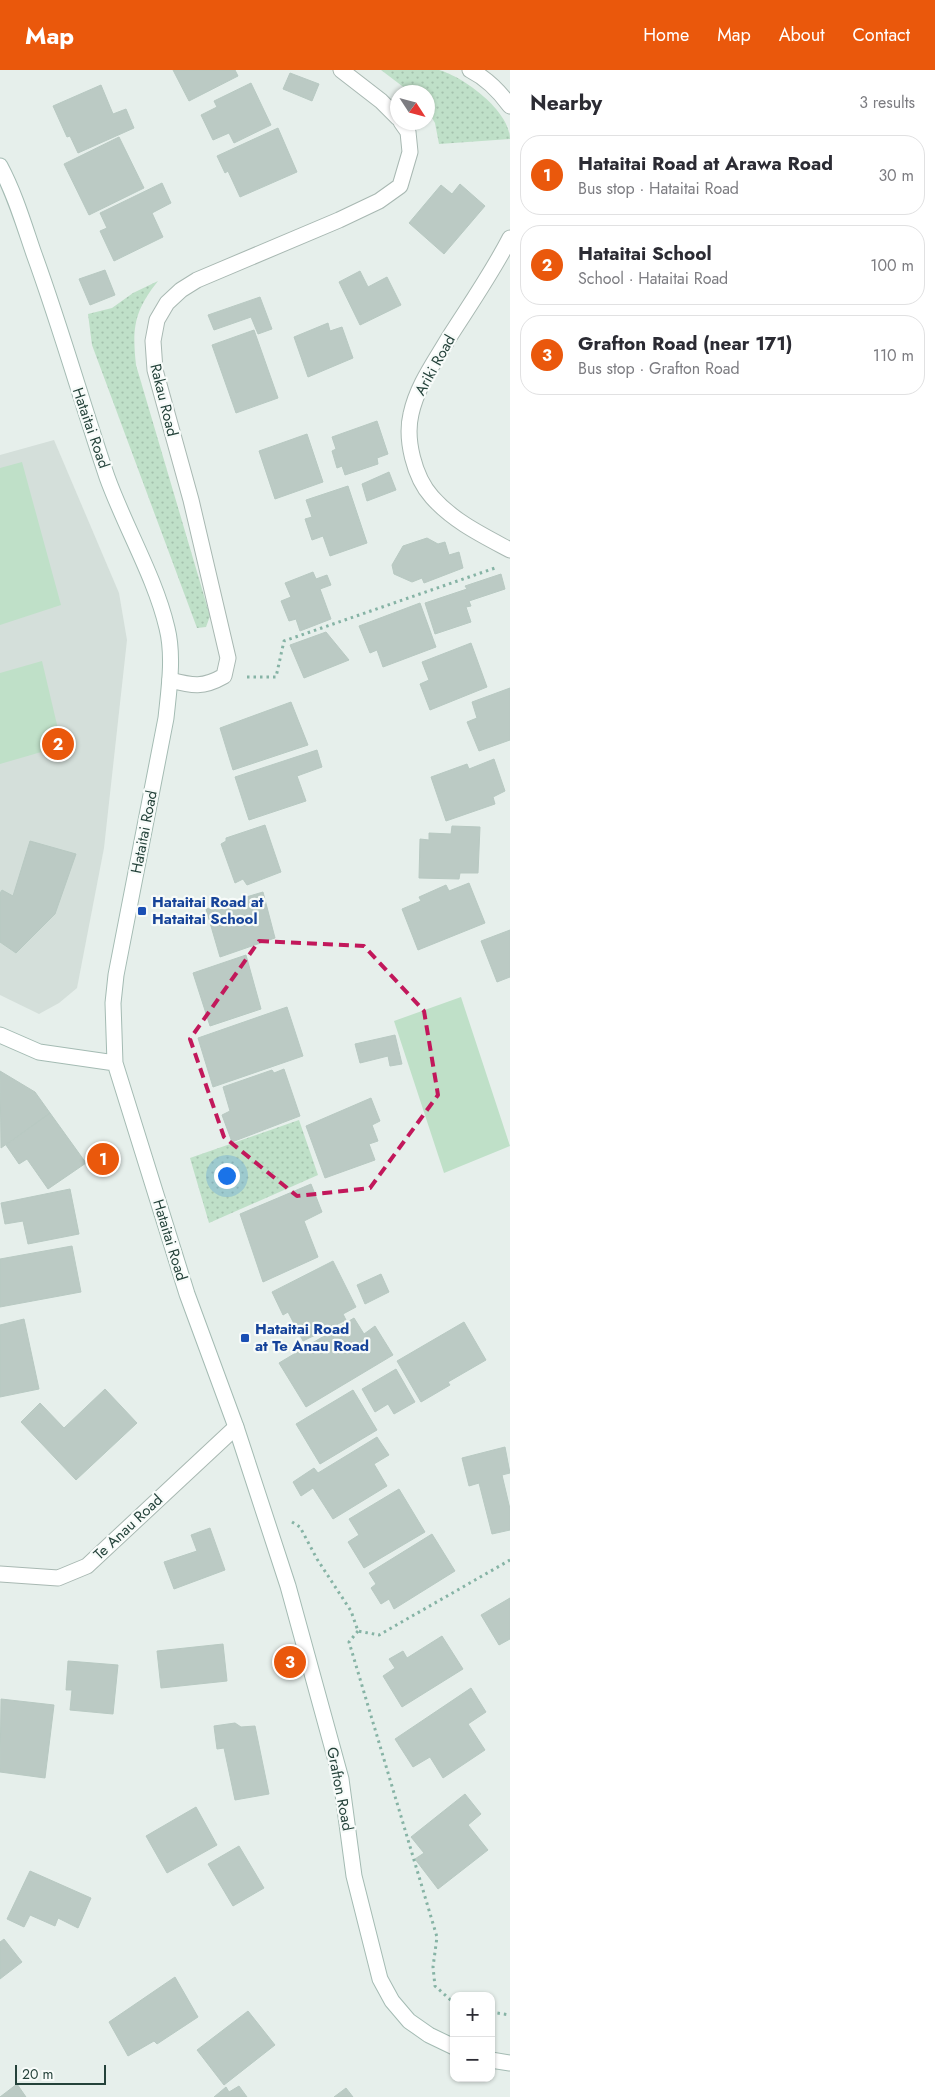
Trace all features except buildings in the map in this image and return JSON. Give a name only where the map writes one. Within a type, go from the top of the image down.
[{"type":"street","points":[[341,70],[390,110]]},
{"type":"street","points":[[470,70],[480,75],[501,94],[510,106]]},
{"type":"street","name":"Rakau Road","points":[[224,676],[228,658],[220,622],[191,500],[154,370],[153,341],[157,320],[167,303],[181,290],[197,280],[339,220],[379,201],[400,186],[410,152],[407,130]]},
{"type":"street","name":"Hataitai Road","points":[[0,166],[10,184],[50,297],[80,398],[118,507],[154,591],[167,629],[170,680],[166,718],[116,975],[113,1003],[115,1063],[187,1294],[236,1427],[261,1503]]},
{"type":"street","name":"Ariki Road","points":[[510,238],[428,372],[410,415],[410,444],[416,468],[430,496],[448,513],[476,532],[510,550]]},
{"type":"street","points":[[170,680],[188,685],[208,685],[224,676]]},
{"type":"street","points":[[0,1035],[40,1052],[115,1063]]},
{"type":"street","name":"Te Anau Road","points":[[0,1574],[58,1578],[86,1566],[236,1427]]},
{"type":"street","name":"Grafton Road","points":[[261,1503],[288,1586],[341,1779],[354,1876],[380,1979],[392,2001],[409,2021],[429,2035],[450,2045]]},
{"type":"street","points":[[495,2061],[510,2063]]},
{"type":"path","points":[[224,676],[276,677],[284,641],[502,566]]},
{"type":"path","points":[[261,1503],[300,1527],[317,1559],[351,1611],[358,1631]]},
{"type":"path","points":[[358,1631],[379,1636],[510,1560]]},
{"type":"path","points":[[358,1631],[349,1642],[437,1937],[433,1967],[435,1986],[450,1999]]},
{"type":"path","points":[[495,2013],[510,2015]]},
{"type":"highlighted area","points":[[259,941],[364,946],[424,1011],[438,1095],[370,1188],[297,1196],[224,1137],[190,1039]]},
{"type":"shaded area","points":[[54,440],[119,593],[127,640],[104,848],[77,988],[59,1003],[39,1014],[0,995],[0,455]]},
{"type":"green space","points":[[381,70],[439,70],[449,74],[472,88],[494,107],[508,128],[510,139],[439,144],[435,123],[435,85],[401,85]]},
{"type":"green space","points":[[158,281],[144,302],[136,320],[134,340],[136,365],[210,616],[206,627],[197,628],[92,345],[88,314],[112,308],[133,293]]},
{"type":"green space","points":[[22,462],[61,605],[0,625],[0,468]]},
{"type":"green space","points":[[42,661],[62,746],[0,764],[0,673]]},
{"type":"green space","points":[[461,997],[510,1146],[444,1173],[394,1021]]},
{"type":"green space","points":[[299,1120],[318,1175],[209,1223],[190,1158]]},
{"type":"place","name":"Hataitai School","points":[[58,744]]},
{"type":"place","name":"Hataitai Road at Hataitai School","points":[[142,911]]},
{"type":"place","name":"Hataitai Road at Arawa Road","points":[[103,1159]]},
{"type":"place","name":"Hataitai Road at Te Anau Road","points":[[245,1338]]},
{"type":"place","name":"Grafton Road (near 171)","points":[[290,1662]]}]
